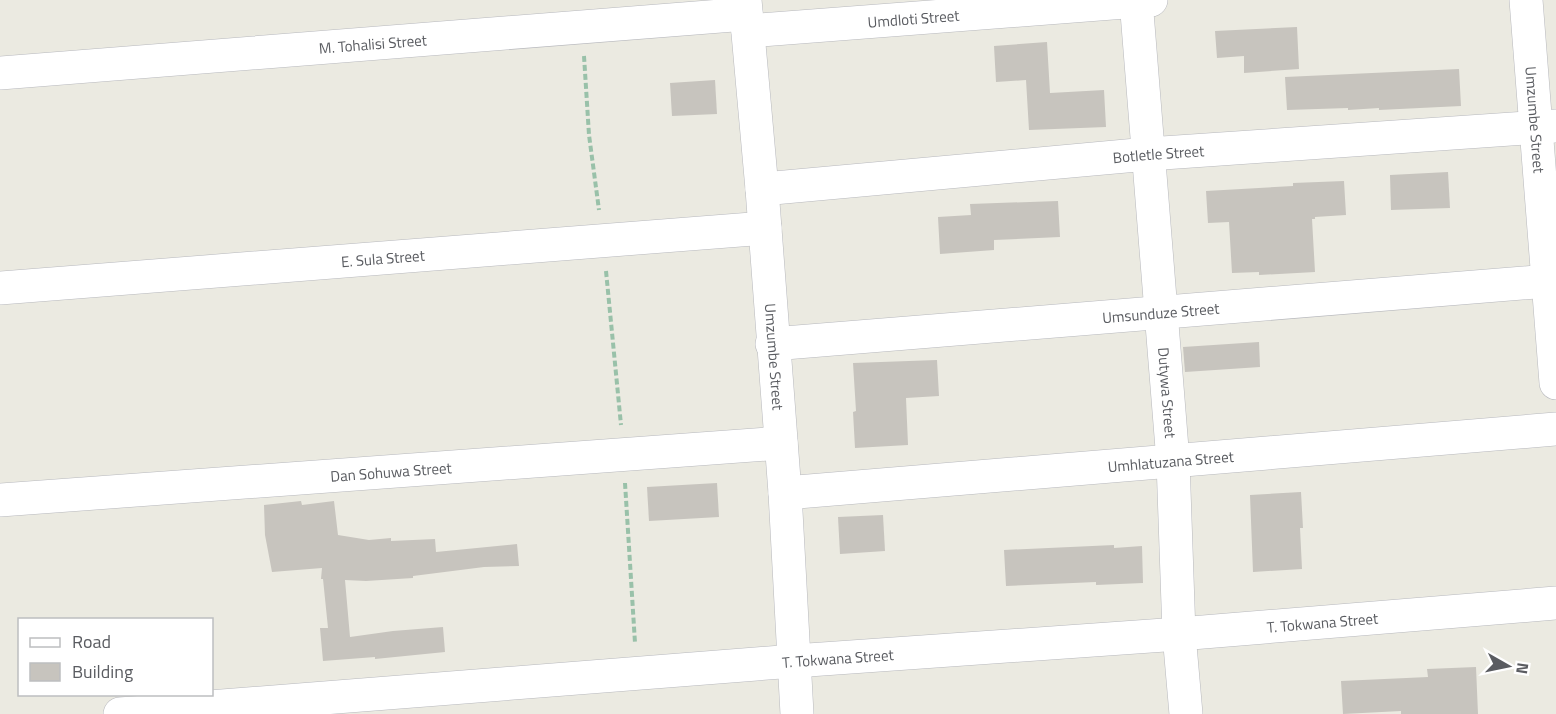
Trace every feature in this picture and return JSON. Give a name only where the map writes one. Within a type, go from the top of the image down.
[{"type":"street","name":"Umdloti Street","points":[[746,15],[1141,0]]},
{"type":"street","name":"Dutywa Street","points":[[1141,0],[1148,154],[1173,461],[1179,634],[1185,714]]},
{"type":"street","name":"Umzumbe Street","points":[[1526,0],[1546,126],[1548,281],[1556,383]]},
{"type":"street","name":"Umzumbe Street","points":[[746,15],[785,493],[797,714]]},
{"type":"street","name":"M. Tohalisi Street","points":[[0,73],[746,15]]},
{"type":"street","name":"Botletle Street","points":[[762,189],[1148,154],[1546,126]]},
{"type":"street","name":"E. Sula Street","points":[[0,288],[765,228]]},
{"type":"street","name":"Umsunduze Street","points":[[772,344],[1548,281]]},
{"type":"street","name":"Umhlatuzana Street","points":[[785,493],[1556,429]]},
{"type":"street","name":"Dan Sohuwa Street","points":[[0,500],[781,443]]},
{"type":"street","name":"T. Tokwana Street","points":[[120,714],[449,701],[794,661],[1179,634],[1556,603]]},
{"type":"path","points":[[582,26],[589,135],[603,241],[624,454],[636,646]]},
{"type":"building","points":[[1297,27],[1299,69],[1244,73],[1244,56],[1217,58],[1215,31]]},
{"type":"building","points":[[1047,42],[1050,93],[1104,90],[1106,127],[1029,130],[1026,80],[996,82],[994,46]]},
{"type":"building","points":[[1459,69],[1461,106],[1379,110],[1379,108],[1348,110],[1348,108],[1287,110],[1285,77]]},
{"type":"building","points":[[715,80],[717,114],[672,116],[670,83]]},
{"type":"building","points":[[1448,172],[1450,208],[1391,210],[1390,175]]},
{"type":"building","points":[[1344,181],[1346,215],[1312,219],[1315,272],[1259,275],[1259,272],[1232,273],[1229,222],[1208,223],[1206,191]]},
{"type":"building","points":[[1058,201],[1060,237],[994,240],[994,250],[940,254],[938,217],[971,215],[970,204]]},
{"type":"building","points":[[1259,342],[1260,367],[1185,372],[1183,347]]},
{"type":"building","points":[[937,360],[939,396],[906,398],[908,445],[855,448],[853,412],[856,411],[853,363]]},
{"type":"building","points":[[717,483],[719,517],[649,521],[647,487]]},
{"type":"building","points":[[1301,492],[1302,569],[1253,572],[1250,495]]},
{"type":"building","points":[[301,501],[302,505],[334,501],[338,535],[369,540],[391,538],[391,541],[435,539],[436,552],[517,544],[519,566],[484,567],[413,576],[413,578],[345,580],[350,637],[443,627],[445,652],[375,659],[375,657],[323,661],[320,628],[328,628],[323,579],[321,579],[322,568],[272,572],[265,535],[264,505]]},
{"type":"building","points":[[883,515],[885,551],[840,554],[838,517]]},
{"type":"building","points":[[1114,545],[1114,548],[1142,546],[1143,583],[1096,585],[1096,582],[1006,586],[1004,550]]},
{"type":"building","points":[[1476,667],[1478,714],[1401,714],[1401,711],[1343,714],[1341,681],[1428,677],[1427,669]]}]
